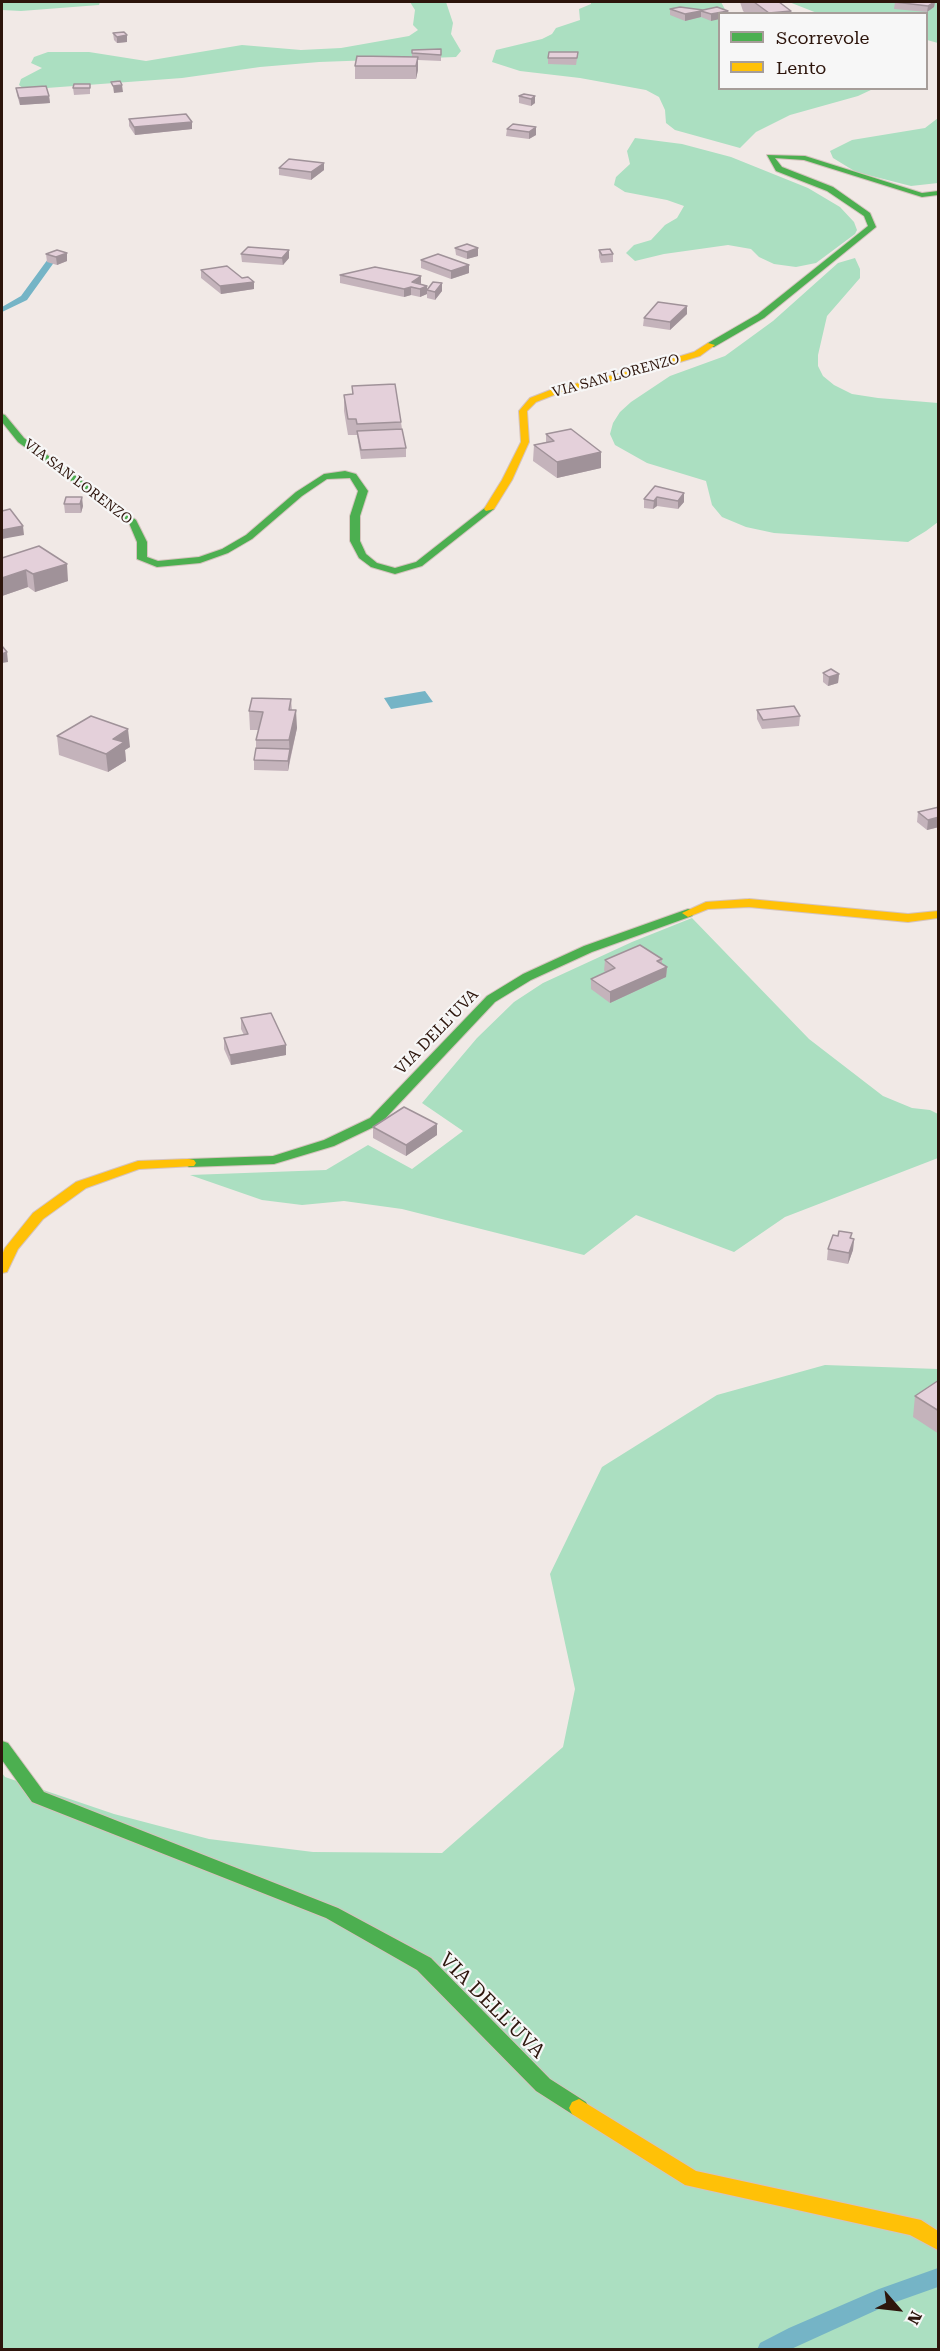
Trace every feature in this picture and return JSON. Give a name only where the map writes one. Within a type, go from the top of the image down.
[{"type":"street","name":"VIA SAN LORENZO","points":[[2,417],[21,440],[133,522],[142,542],[142,559],[157,564],[177,563],[200,560],[225,551],[249,537],[299,494],[324,477],[345,474],[353,476],[363,491],[355,516],[355,541],[362,556],[374,565],[395,571],[419,564],[488,511],[507,480],[525,442],[524,411],[533,400],[556,391],[637,372],[697,354],[761,316],[872,227],[867,214],[830,189],[779,169],[769,156],[805,158],[922,195],[939,193]]},
{"type":"street","name":"VIA DELL'UVA","points":[[2,1269],[12,1248],[38,1216],[81,1185],[138,1165],[274,1160],[329,1143],[375,1120],[491,999],[527,976],[610,941],[706,906],[749,903],[908,918],[939,915]]},
{"type":"street","name":"VIA DELL'UVA","points":[[2,1749],[38,1797],[332,1912],[424,1964],[543,2085],[692,2179],[914,2227],[939,2241]]},
{"type":"green space","points":[[2,2],[100,2],[99,5],[21,11],[2,10]]},
{"type":"green space","points":[[410,2],[446,2],[453,23],[451,34],[461,51],[456,57],[319,62],[260,67],[182,78],[33,89],[24,89],[19,85],[21,79],[42,68],[31,63],[34,57],[48,52],[89,52],[146,61],[242,45],[301,50],[341,48],[409,36],[418,30],[413,25],[415,10]]},
{"type":"green space","points":[[591,2],[721,2],[726,12],[718,12],[718,90],[871,90],[858,96],[790,115],[756,132],[740,148],[675,130],[666,123],[665,110],[659,97],[646,90],[580,78],[520,71],[492,62],[496,50],[542,39],[552,34],[556,28],[580,20],[579,9]]},
{"type":"green space","points":[[789,2],[938,2],[938,43],[928,40],[928,12],[814,12]]},
{"type":"green space","points":[[938,118],[938,183],[911,186],[856,172],[833,158],[830,151],[852,140],[925,128]]},
{"type":"green space","points":[[635,138],[682,144],[731,157],[808,188],[840,207],[854,222],[857,230],[855,234],[816,263],[796,267],[774,264],[759,257],[751,249],[728,245],[664,254],[635,261],[626,253],[634,245],[651,240],[665,225],[677,218],[684,206],[667,200],[625,192],[614,185],[616,177],[630,164],[627,151]]},
{"type":"green space","points":[[855,258],[860,269],[860,278],[827,316],[818,355],[818,366],[823,376],[834,385],[852,394],[938,403],[938,522],[908,542],[774,533],[746,527],[722,517],[712,505],[706,481],[647,463],[615,445],[610,434],[613,423],[620,412],[631,402],[670,376],[725,356],[773,321],[838,263]]},
{"type":"green space","points":[[692,918],[809,1039],[883,1096],[912,1108],[930,1110],[938,1114],[938,1158],[785,1217],[734,1252],[636,1215],[584,1255],[402,1209],[344,1201],[302,1205],[262,1200],[190,1175],[326,1170],[368,1145],[412,1169],[463,1131],[422,1103],[477,1038],[514,1002],[543,983],[632,942]]},
{"type":"green space","points":[[825,1365],[938,1369],[938,2349],[2,2349],[2,1773],[5,1777],[114,1814],[209,1839],[313,1852],[442,1853],[563,1747],[575,1689],[550,1574],[602,1467],[717,1395]]},
{"type":"water","points":[[425,691],[433,702],[391,709],[384,698]]},
{"type":"building","points":[[754,2],[779,2],[791,11],[780,12],[768,12]]},
{"type":"building","points":[[895,2],[934,2],[928,6]]},
{"type":"building","points":[[680,7],[703,10],[717,7],[728,11],[711,14],[701,11],[685,14],[670,9]]},
{"type":"building","points":[[124,32],[127,35],[117,37],[113,33]]},
{"type":"building","points":[[441,49],[441,55],[412,53],[412,50]]},
{"type":"building","points":[[549,52],[578,52],[577,58],[548,58]]},
{"type":"building","points":[[357,56],[418,57],[416,66],[355,66]]},
{"type":"building","points":[[120,81],[122,85],[113,86],[111,82]]},
{"type":"building","points":[[74,84],[90,84],[90,88],[73,88]]},
{"type":"building","points":[[46,86],[49,96],[19,98],[16,88]]},
{"type":"building","points":[[524,94],[535,96],[531,99],[519,96]]},
{"type":"building","points":[[186,114],[192,122],[134,127],[129,119]]},
{"type":"building","points":[[513,124],[536,127],[529,132],[507,129]]},
{"type":"building","points":[[289,159],[324,163],[311,172],[279,168]]},
{"type":"building","points":[[467,244],[478,248],[467,252],[455,248]]},
{"type":"building","points":[[248,247],[289,250],[282,258],[241,254]]},
{"type":"building","points":[[610,249],[613,254],[602,255],[599,250]]},
{"type":"building","points":[[57,250],[67,253],[56,257],[46,254]]},
{"type":"building","points":[[438,254],[469,265],[451,271],[421,260]]},
{"type":"building","points":[[227,266],[242,278],[248,277],[254,282],[220,286],[201,270]]},
{"type":"building","points":[[375,267],[421,276],[412,282],[427,286],[420,289],[411,287],[404,289],[340,275]]},
{"type":"building","points":[[433,282],[442,283],[435,292],[427,290]]},
{"type":"building","points":[[658,302],[687,306],[670,322],[644,318]]},
{"type":"building","points":[[395,384],[401,422],[357,424],[356,419],[348,419],[344,395],[353,394],[352,386]]},
{"type":"building","points":[[402,429],[406,448],[361,450],[357,431]]},
{"type":"building","points":[[571,429],[601,452],[557,462],[534,445],[554,441],[546,434]]},
{"type":"building","points":[[655,486],[684,493],[678,501],[657,497],[654,501],[644,499]]},
{"type":"building","points":[[66,497],[82,497],[80,504],[64,504]]},
{"type":"building","points":[[10,509],[23,526],[2,530],[2,511]]},
{"type":"building","points":[[39,546],[67,564],[33,574],[26,570],[2,578],[2,558]]},
{"type":"building","points":[[831,669],[839,674],[829,677],[823,673]]},
{"type":"building","points":[[252,698],[291,699],[289,710],[296,710],[289,740],[256,740],[263,712],[249,711]]},
{"type":"building","points":[[794,706],[800,716],[763,720],[757,710]]},
{"type":"building","points":[[91,716],[128,729],[113,739],[124,742],[106,754],[57,736]]},
{"type":"building","points":[[256,748],[290,749],[288,761],[254,760]]},
{"type":"building","points":[[939,807],[939,817],[928,820],[918,812]]},
{"type":"building","points":[[640,945],[662,959],[657,961],[667,967],[610,992],[591,979],[615,968],[605,960]]},
{"type":"building","points":[[271,1013],[286,1045],[230,1055],[224,1038],[248,1034],[241,1018]]},
{"type":"building","points":[[404,1107],[437,1124],[406,1145],[373,1127]]},
{"type":"building","points":[[839,1231],[852,1233],[850,1238],[854,1239],[849,1253],[828,1249],[833,1235],[838,1236]]},
{"type":"building","points":[[939,1380],[939,1411],[915,1396]]},
{"type":"waterway","points":[[2,310],[24,298],[51,261]]},
{"type":"waterway","points":[[767,2350],[886,2296],[938,2278]]},
{"type":"traffic: fast","points":[[711,345],[761,316],[872,227],[867,215],[830,189],[779,169],[769,156],[805,158],[922,195],[938,193]]},
{"type":"traffic: fast","points":[[2,417],[21,440],[133,522],[142,542],[142,559],[157,564],[200,560],[225,551],[249,537],[299,494],[324,477],[345,474],[353,476],[363,491],[355,516],[355,541],[362,556],[374,565],[395,571],[419,564],[489,509]]},
{"type":"traffic: fast","points":[[189,1163],[274,1160],[329,1143],[375,1121],[491,999],[527,977],[588,949],[688,913]]},
{"type":"traffic: fast","points":[[2,1748],[38,1797],[332,1913],[424,1964],[543,2085],[579,2108]]},
{"type":"traffic: slow","points":[[489,509],[507,480],[525,442],[523,411],[533,400],[556,391],[637,372],[697,354],[711,345]]},
{"type":"traffic: slow","points":[[688,913],[706,906],[749,903],[908,918],[938,915]]},
{"type":"traffic: slow","points":[[2,1269],[12,1248],[38,1216],[81,1185],[138,1165],[189,1163]]},
{"type":"traffic: slow","points":[[579,2108],[692,2179],[914,2227],[938,2241]]}]
